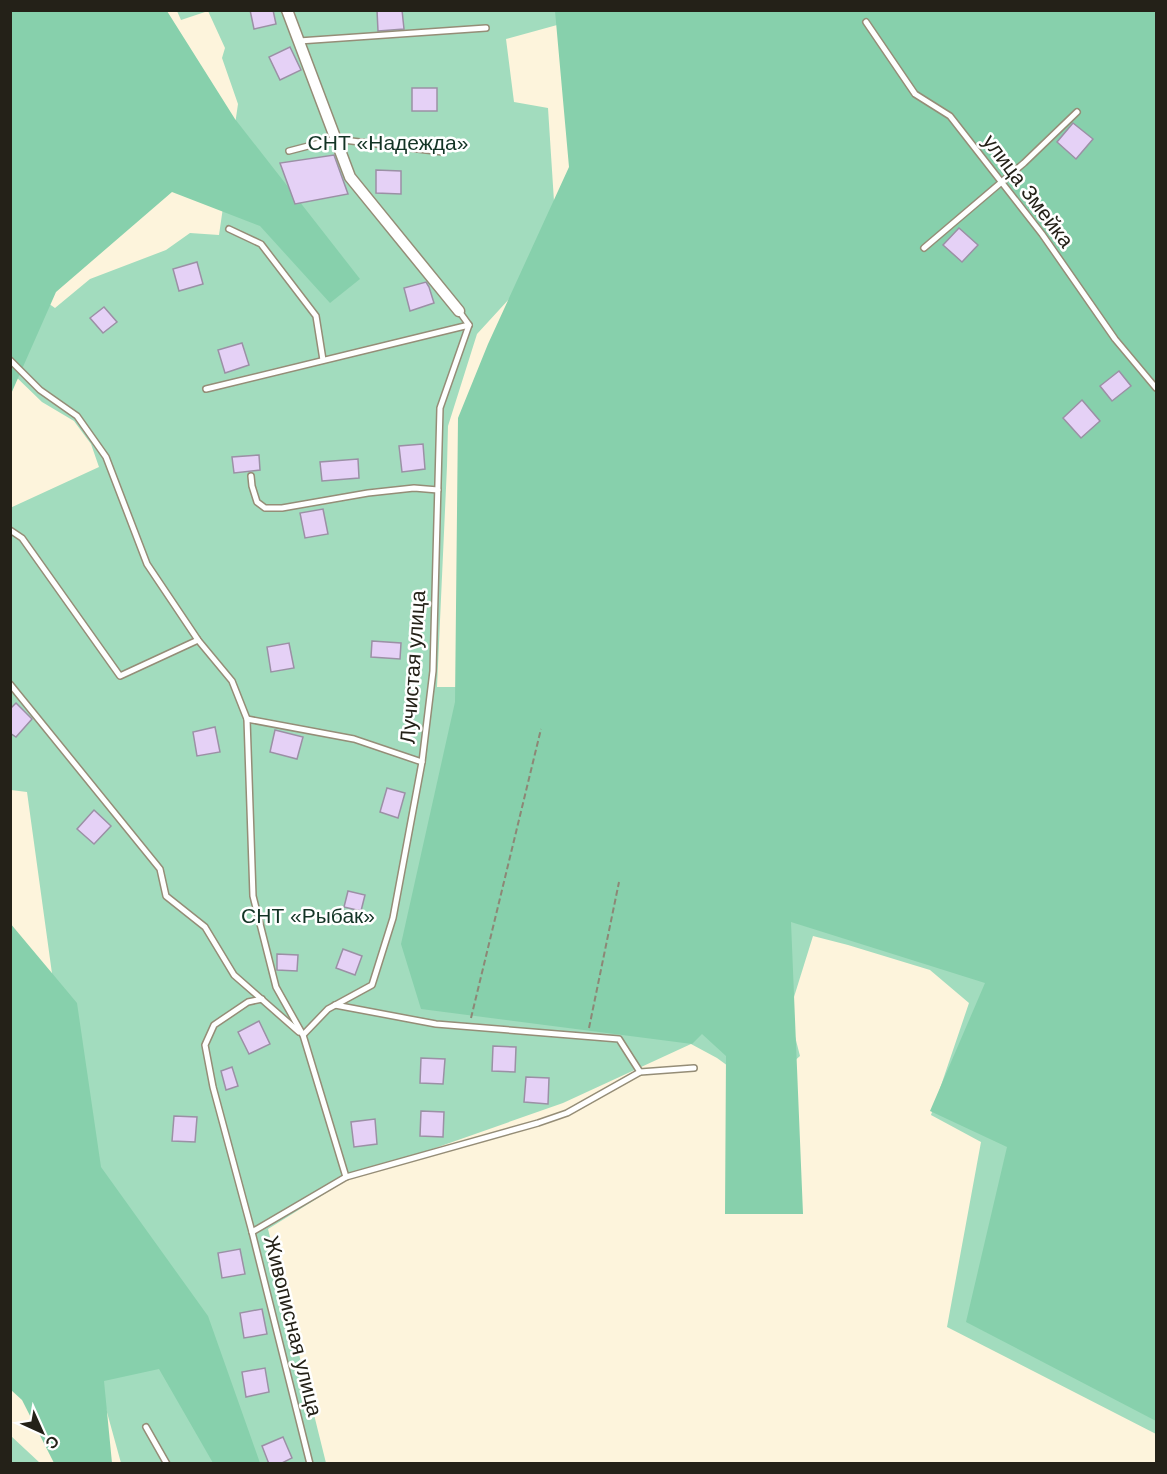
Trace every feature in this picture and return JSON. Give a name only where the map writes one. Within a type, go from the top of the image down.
[{"type":"street","points":[[286,10],[350,177],[459,311]]},
{"type":"lane","name":"улица Змейка","points":[[866,22],[915,94],[950,116],[1042,234],[1115,339],[1156,388]]},
{"type":"lane","points":[[298,41],[486,28]]},
{"type":"lane","points":[[924,248],[1024,163],[1077,112]]},
{"type":"lane","points":[[289,151],[335,139],[443,152]]},
{"type":"lane","points":[[229,229],[261,244],[316,316],[322,360]]},
{"type":"lane","points":[[206,389],[469,325],[459,311]]},
{"type":"lane","name":"Лучистая улица","points":[[303,1035],[328,1010],[372,985],[393,918],[422,762],[433,670],[440,408],[469,325]]},
{"type":"lane","points":[[10,360],[40,390],[77,416],[106,457],[147,564],[198,640],[232,681],[247,719],[254,896],[276,987],[303,1035],[346,1177]]},
{"type":"lane","points":[[251,476],[257,502],[265,508],[282,508],[368,493],[414,488],[438,490]]},
{"type":"lane","points":[[10,530],[22,538],[120,676],[198,640]]},
{"type":"lane","points":[[10,684],[160,869],[166,896],[205,927],[234,975],[303,1035]]},
{"type":"lane","points":[[247,719],[354,739],[422,762]]},
{"type":"lane","points":[[252,1232],[213,1087],[205,1045],[214,1025],[248,1002],[262,999]]},
{"type":"lane","points":[[335,1005],[436,1024],[619,1039],[640,1071],[694,1068]]},
{"type":"lane","name":"Живописная улица","points":[[310,1464],[252,1232],[346,1177],[538,1124],[567,1113],[640,1071]]},
{"type":"lane","points":[[146,1427],[167,1464]]},
{"type":"path","points":[[468,1027],[541,729]]},
{"type":"path","points":[[588,1036],[619,882]]},
{"type":"green space","points":[[11,11],[167,11],[235,119],[360,279],[330,303],[260,226],[172,192],[56,292],[11,394]]},
{"type":"green space","points":[[177,11],[208,11],[181,20]]},
{"type":"green space","name":"СНТ «Рыбак»","points":[[208,11],[565,11],[568,22],[506,39],[514,102],[548,108],[555,217],[520,287],[477,334],[448,426],[437,687],[480,687],[1156,137],[1156,1434],[947,1327],[981,1142],[931,1115],[969,1003],[930,970],[813,936],[789,1013],[800,1056],[774,1079],[739,1074],[717,1058],[691,1044],[563,1103],[350,1178],[268,1229],[326,1463],[121,1463],[87,1340],[82,1191],[27,792],[11,790],[10,508],[99,467],[91,444],[74,421],[42,402],[11,372],[11,277],[55,308],[90,279],[166,250],[190,233],[219,235],[238,104],[222,58],[225,48]]},
{"type":"green space","points":[[555,11],[1156,11],[1156,1421],[966,1322],[1007,1147],[930,1111],[985,983],[791,922],[803,1214],[725,1214],[726,1056],[702,1034],[692,1044],[421,1009],[401,944],[455,702],[458,418],[488,344],[569,167]]},
{"type":"green space","points":[[10,923],[77,1003],[101,1167],[208,1316],[260,1463],[213,1463],[159,1369],[104,1381],[112,1463],[54,1463],[22,1400],[11,1390]]},
{"type":"green space","points":[[11,1436],[40,1463],[11,1463]]},
{"type":"building","points":[[250,10],[273,10],[276,24],[254,29]]},
{"type":"building","points":[[377,10],[402,10],[404,29],[378,31]]},
{"type":"building","points":[[290,47],[301,70],[280,80],[269,57]]},
{"type":"building","points":[[412,88],[437,88],[437,111],[412,111]]},
{"type":"building","points":[[1073,123],[1093,139],[1076,159],[1057,142]]},
{"type":"building","points":[[334,155],[348,194],[295,204],[280,163]]},
{"type":"building","points":[[376,170],[401,171],[401,194],[376,193]]},
{"type":"building","points":[[959,228],[978,245],[962,262],[943,245]]},
{"type":"building","points":[[197,262],[203,284],[179,291],[173,269]]},
{"type":"building","points":[[426,282],[434,303],[410,311],[404,288]]},
{"type":"building","points":[[104,307],[117,322],[103,333],[90,318]]},
{"type":"building","points":[[242,343],[249,365],[225,373],[218,350]]},
{"type":"building","points":[[1119,371],[1131,386],[1112,401],[1100,386]]},
{"type":"building","points":[[1082,400],[1100,421],[1081,438],[1063,418]]},
{"type":"building","points":[[423,444],[425,469],[402,472],[399,446]]},
{"type":"building","points":[[259,455],[260,470],[234,473],[232,457]]},
{"type":"building","points":[[358,459],[359,478],[322,481],[320,462]]},
{"type":"building","points":[[323,509],[328,534],[305,538],[300,513]]},
{"type":"building","points":[[372,641],[401,643],[400,659],[371,657]]},
{"type":"building","points":[[289,643],[294,668],[271,672],[267,647]]},
{"type":"building","points":[[16,703],[32,719],[16,737],[10,733],[10,709]]},
{"type":"building","points":[[215,727],[220,752],[197,756],[193,732]]},
{"type":"building","points":[[275,730],[303,737],[297,759],[270,752]]},
{"type":"building","points":[[387,788],[405,793],[398,818],[380,812]]},
{"type":"building","points":[[94,810],[111,826],[94,844],[77,829]]},
{"type":"building","points":[[348,891],[365,895],[361,911],[344,907]]},
{"type":"building","points":[[343,949],[362,956],[355,975],[336,968]]},
{"type":"building","points":[[277,954],[298,955],[297,971],[277,970]]},
{"type":"building","points":[[259,1021],[270,1044],[249,1054],[238,1032]]},
{"type":"building","points":[[493,1046],[516,1047],[515,1072],[492,1071]]},
{"type":"building","points":[[421,1058],[445,1059],[443,1084],[420,1083]]},
{"type":"building","points":[[232,1067],[238,1086],[226,1090],[221,1071]]},
{"type":"building","points":[[526,1077],[549,1078],[548,1104],[524,1102]]},
{"type":"building","points":[[421,1111],[444,1112],[443,1137],[420,1136]]},
{"type":"building","points":[[174,1116],[197,1117],[195,1142],[172,1141]]},
{"type":"building","points":[[375,1119],[377,1144],[354,1147],[351,1122]]},
{"type":"building","points":[[240,1249],[245,1274],[222,1278],[218,1253]]},
{"type":"building","points":[[262,1309],[267,1334],[244,1338],[240,1313]]},
{"type":"building","points":[[265,1368],[269,1392],[246,1397],[242,1372]]},
{"type":"building","points":[[283,1437],[292,1458],[280,1464],[269,1464],[262,1446]]},
{"type":"park label","name":"СНТ «Надежда»","points":[[388,143]]}]
